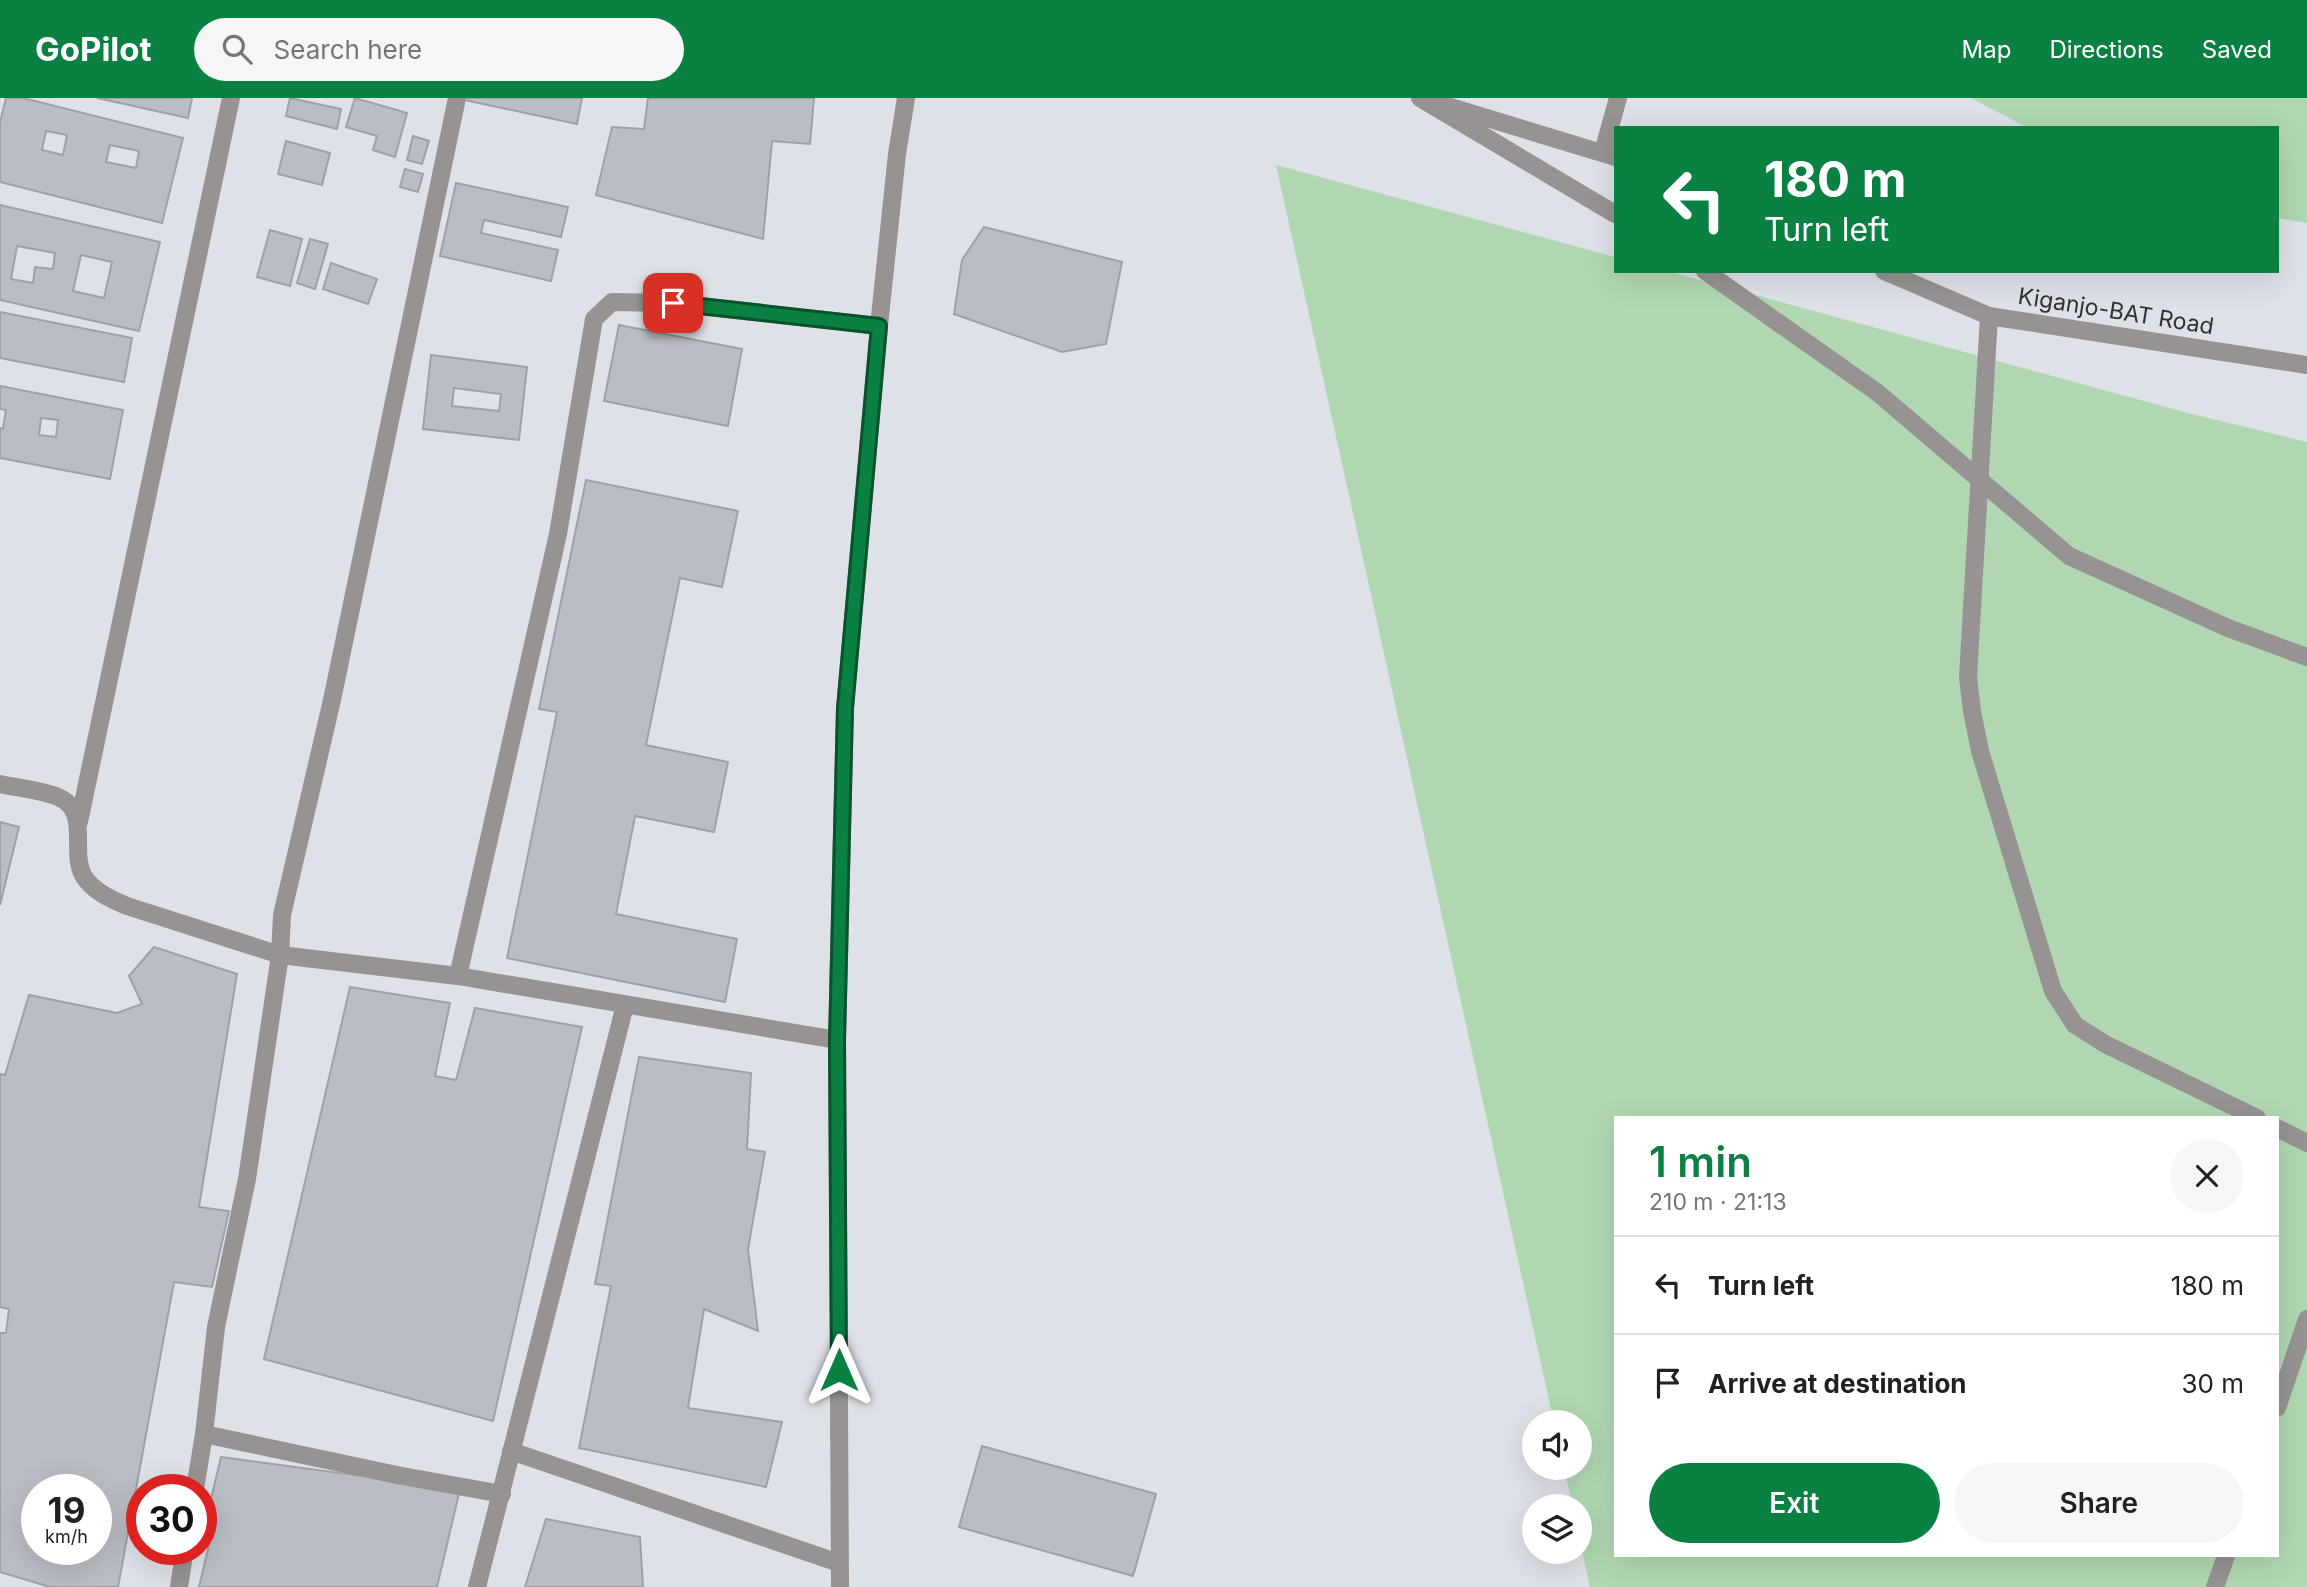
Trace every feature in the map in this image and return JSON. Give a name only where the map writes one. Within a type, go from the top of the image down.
[{"type":"street","points":[[231,98],[79,822],[77,844],[83,875],[104,896],[127,906],[280,955],[457,976],[837,1040]]},
{"type":"street","points":[[197,1474],[216,1327],[247,1180],[280,955],[282,915],[332,700],[457,98]]},
{"type":"street","points":[[839,1587],[837,1040],[845,708],[879,326],[897,154],[906,98]]},
{"type":"street","points":[[1420,98],[1609,154],[1618,98]]},
{"type":"street","points":[[1420,98],[1614,213]]},
{"type":"street","points":[[1707,273],[1878,393],[2069,556],[2228,628],[2307,657]]},
{"type":"street","name":"Kiganjo-BAT Road","points":[[1889,273],[1989,316],[2307,365]]},
{"type":"street","points":[[457,976],[558,534],[594,319],[612,302],[673,303],[879,326]]},
{"type":"street","points":[[1989,316],[1968,677],[1980,751],[2053,991],[2075,1025],[2105,1044],[2253,1116]]},
{"type":"street","points":[[0,784],[58,797],[70,805],[79,822]]},
{"type":"street","points":[[477,1587],[625,1005]]},
{"type":"street","points":[[2279,1129],[2307,1143]]},
{"type":"street","points":[[2279,1402],[2307,1319]]},
{"type":"street","points":[[204,1434],[502,1494]]},
{"type":"street","points":[[511,1451],[839,1563]]},
{"type":"street","points":[[2215,1587],[2226,1557]]},
{"type":"street","points":[[179,1587],[182,1565]]},
{"type":"green space","points":[[1971,98],[2307,98],[2307,223],[2279,218],[2279,126],[2024,126]]},
{"type":"green space","points":[[1276,165],[1614,257],[1614,273],[1674,273],[2188,413],[2307,442],[2307,1587],[1590,1587],[1585,1564],[1592,1564],[1592,1494],[1570,1494],[1567,1480],[1592,1480],[1592,1410],[1551,1410]]},
{"type":"building","points":[[6,98],[23,98],[183,138],[162,223],[0,182],[0,122]],"holes":[[[46,131],[67,135],[63,155],[42,150]],[[110,145],[139,151],[136,168],[106,162]]]},
{"type":"building","points":[[97,98],[192,98],[188,118]]},
{"type":"building","points":[[290,98],[341,109],[337,129],[286,116]]},
{"type":"building","points":[[355,98],[407,113],[395,157],[373,150],[377,136],[346,127]]},
{"type":"building","points":[[464,98],[582,98],[577,124]]},
{"type":"building","points":[[648,98],[814,98],[810,144],[772,141],[763,239],[596,195],[612,127],[644,129]]},
{"type":"building","points":[[413,136],[429,141],[422,164],[407,160]]},
{"type":"building","points":[[286,141],[330,153],[322,185],[278,174]]},
{"type":"building","points":[[405,169],[423,174],[418,192],[400,187]]},
{"type":"building","points":[[456,183],[568,207],[561,237],[484,220],[481,233],[558,250],[551,281],[440,256]]},
{"type":"building","points":[[0,205],[160,242],[139,331],[0,300]],"holes":[[[17,246],[55,253],[53,269],[35,267],[33,283],[11,279]],[[81,255],[112,262],[104,298],[73,291]]]},
{"type":"building","points":[[984,227],[1122,262],[1106,344],[1062,352],[954,314],[962,260]]},
{"type":"building","points":[[270,230],[302,239],[290,286],[257,277]]},
{"type":"building","points":[[310,239],[328,244],[315,289],[297,283]]},
{"type":"building","points":[[331,263],[377,279],[368,304],[323,289]]},
{"type":"building","points":[[0,312],[132,338],[124,382],[0,358]]},
{"type":"building","points":[[619,325],[742,349],[728,426],[604,401]]},
{"type":"building","points":[[431,355],[527,367],[519,440],[423,429]],"holes":[[[454,388],[501,394],[499,411],[452,406]]]},
{"type":"building","points":[[0,386],[123,410],[110,479],[0,458],[0,428],[3,429],[6,410],[0,409]],"holes":[[[41,418],[58,420],[56,437],[39,435]]]},
{"type":"building","points":[[586,480],[738,511],[722,587],[680,578],[646,745],[728,762],[714,832],[635,816],[616,914],[737,939],[725,1002],[507,958],[557,712],[539,709]]},
{"type":"building","points":[[0,822],[19,827],[0,905]]},
{"type":"building","points":[[154,947],[237,974],[199,1207],[229,1211],[212,1287],[174,1282],[139,1474],[126,1474],[126,1543],[118,1587],[50,1587],[0,1572],[0,1333],[6,1333],[9,1309],[0,1307],[0,1074],[5,1075],[29,995],[117,1013],[142,1004],[129,976]]},
{"type":"building","points":[[350,987],[450,1003],[435,1076],[456,1080],[475,1008],[582,1027],[493,1421],[264,1359]]},
{"type":"building","points":[[639,1057],[751,1073],[747,1149],[765,1152],[748,1249],[758,1331],[704,1309],[688,1408],[782,1422],[766,1487],[579,1448],[611,1286],[595,1284]]},
{"type":"building","points":[[982,1446],[1156,1494],[1133,1576],[959,1527]]},
{"type":"building","points":[[221,1457],[460,1489],[437,1587],[199,1587],[204,1565],[217,1565],[217,1474]]},
{"type":"building","points":[[546,1519],[640,1537],[643,1587],[525,1587]]},
{"type":"route","points":[[673,303],[879,326],[845,708],[837,1040],[839,1370]]}]
